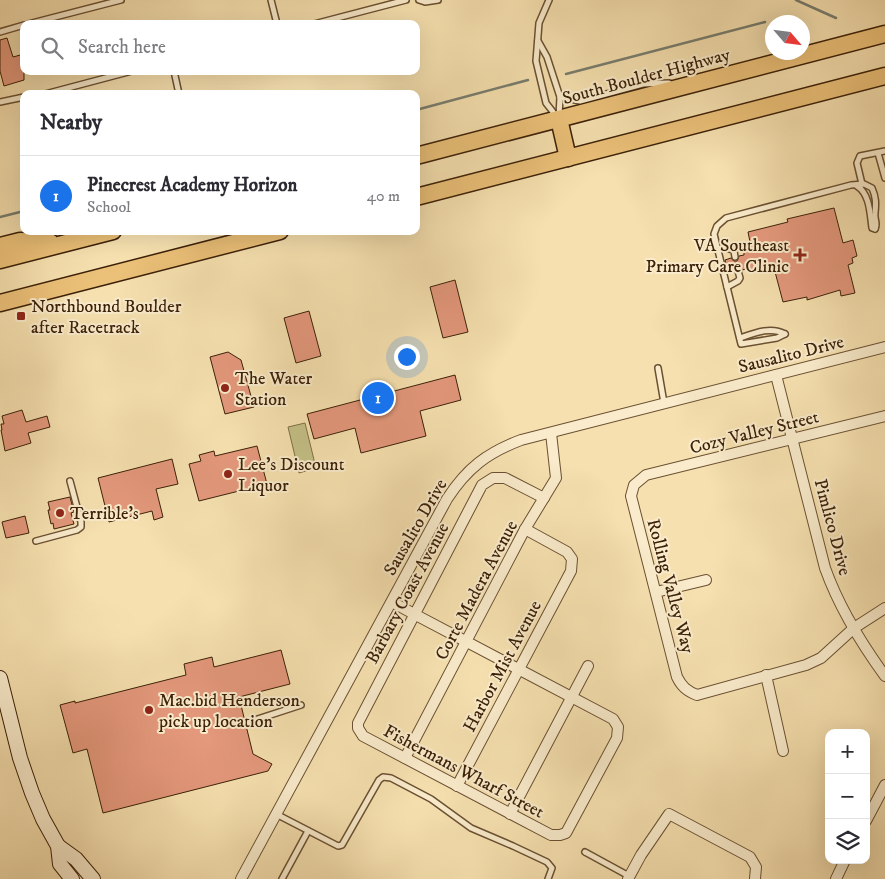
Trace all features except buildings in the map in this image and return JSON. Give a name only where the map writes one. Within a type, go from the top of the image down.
[{"type":"main road","name":"South Boulder Highway","points":[[420,155],[885,34]]},
{"type":"main road","points":[[420,196],[885,76]]},
{"type":"main road","points":[[559,119],[568,158]]},
{"type":"main road","points":[[0,260],[97,235]]},
{"type":"main road","points":[[0,303],[264,235]]},
{"type":"main road","points":[[0,246],[20,241],[70,242]]},
{"type":"main road","points":[[0,678],[20,758],[32,793],[58,846],[60,864],[72,879]]},
{"type":"main road","points":[[58,846],[76,859],[93,879]]},
{"type":"street","name":"Sausalito Drive","points":[[241,879],[447,499],[467,472],[482,459],[499,449],[521,440],[885,347]]},
{"type":"street","name":"Pimlico Drive","points":[[776,374],[825,568],[833,590],[854,628],[885,676]]},
{"type":"street","name":"Cozy Valley Street","points":[[634,485],[646,475],[885,416]]},
{"type":"street","name":"Corte Madera Avenue","points":[[405,758],[525,529],[556,478],[551,432]]},
{"type":"street","name":"Barbary Coast Avenue","points":[[358,728],[358,723],[482,485],[493,478],[506,478],[544,498]]},
{"type":"street","name":"Rolling Valley Way","points":[[634,485],[631,496],[634,509],[677,677],[681,685],[689,692],[697,695],[766,675]]},
{"type":"street","name":"Harbor Mist Avenue","points":[[457,786],[571,571],[572,559],[567,552],[525,529]]},
{"type":"street","points":[[656,592],[706,580]]},
{"type":"street","points":[[392,602],[571,697]]},
{"type":"street","points":[[783,751],[766,675],[806,665],[821,658],[854,628],[885,608]]},
{"type":"street","points":[[510,814],[588,666]]},
{"type":"street","name":"Fishermans Wharf Street","points":[[358,728],[363,736],[551,835],[560,836],[566,832],[617,738],[618,727],[613,719],[571,697]]},
{"type":"street","points":[[867,819],[885,785]]},
{"type":"street","points":[[629,878],[641,855],[669,814],[750,857],[756,867],[755,879]]},
{"type":"street","points":[[836,879],[844,864]]},
{"type":"lane","points":[[44,20],[121,0]]},
{"type":"lane","points":[[271,0],[276,20]]},
{"type":"lane","points":[[372,0],[375,8]]},
{"type":"lane","points":[[329,20],[406,0]]},
{"type":"lane","points":[[419,0],[425,2],[438,0]]},
{"type":"lane","points":[[549,0],[539,23],[536,61],[546,103],[559,119]]},
{"type":"lane","points":[[0,32],[20,26]]},
{"type":"lane","points":[[538,41],[547,57],[560,97],[559,119]]},
{"type":"lane","points":[[60,90],[117,75]]},
{"type":"lane","points":[[175,75],[178,90]]},
{"type":"lane","points":[[560,97],[580,101],[643,84],[704,81]]},
{"type":"lane","points":[[0,102],[20,98]]},
{"type":"lane","points":[[740,338],[766,330],[785,334],[777,338],[741,344],[714,234],[717,226],[726,218],[852,185],[859,185],[868,184],[872,188],[876,202],[877,224],[875,229],[872,228],[866,197],[859,185],[857,163],[860,156],[885,151]]},
{"type":"lane","points":[[878,152],[885,178]]},
{"type":"lane","points":[[718,250],[731,249],[734,251],[735,257]]},
{"type":"lane","points":[[727,286],[738,281],[740,278],[738,271]]},
{"type":"lane","points":[[658,368],[664,403]]},
{"type":"lane","points":[[36,540],[77,530],[81,527],[70,481]]},
{"type":"lane","points":[[255,720],[301,705]]},
{"type":"lane","points":[[276,814],[332,844],[342,845],[379,780],[383,777],[391,778],[431,799],[471,828],[547,862],[552,868],[548,879]]},
{"type":"lane","points":[[282,879],[308,831]]},
{"type":"lane","points":[[585,852],[629,878]]},
{"type":"shaded area","points":[[305,423],[316,468],[299,473],[288,427]]},
{"type":"waterway","points":[[796,0],[836,18]]},
{"type":"waterway","points":[[566,74],[765,22]]},
{"type":"waterway","points":[[420,109],[528,80]]},
{"type":"waterway","points":[[0,217],[20,212]]},
{"type":"place","name":"VA Southeast Primary Care Clinic","points":[[800,255]]},
{"type":"place","name":"Northbound Boulder after Racetrack","points":[[21,316]]},
{"type":"place","name":"The Water Station","points":[[225,388]]},
{"type":"place","name":"Pinecrest Academy Horizon","points":[[378,398]]},
{"type":"place","name":"Lee's Discount Liquor","points":[[228,474]]},
{"type":"place","name":"Terrible's","points":[[60,513]]},
{"type":"place","name":"Mac.bid Henderson pick up location","points":[[149,710]]}]
